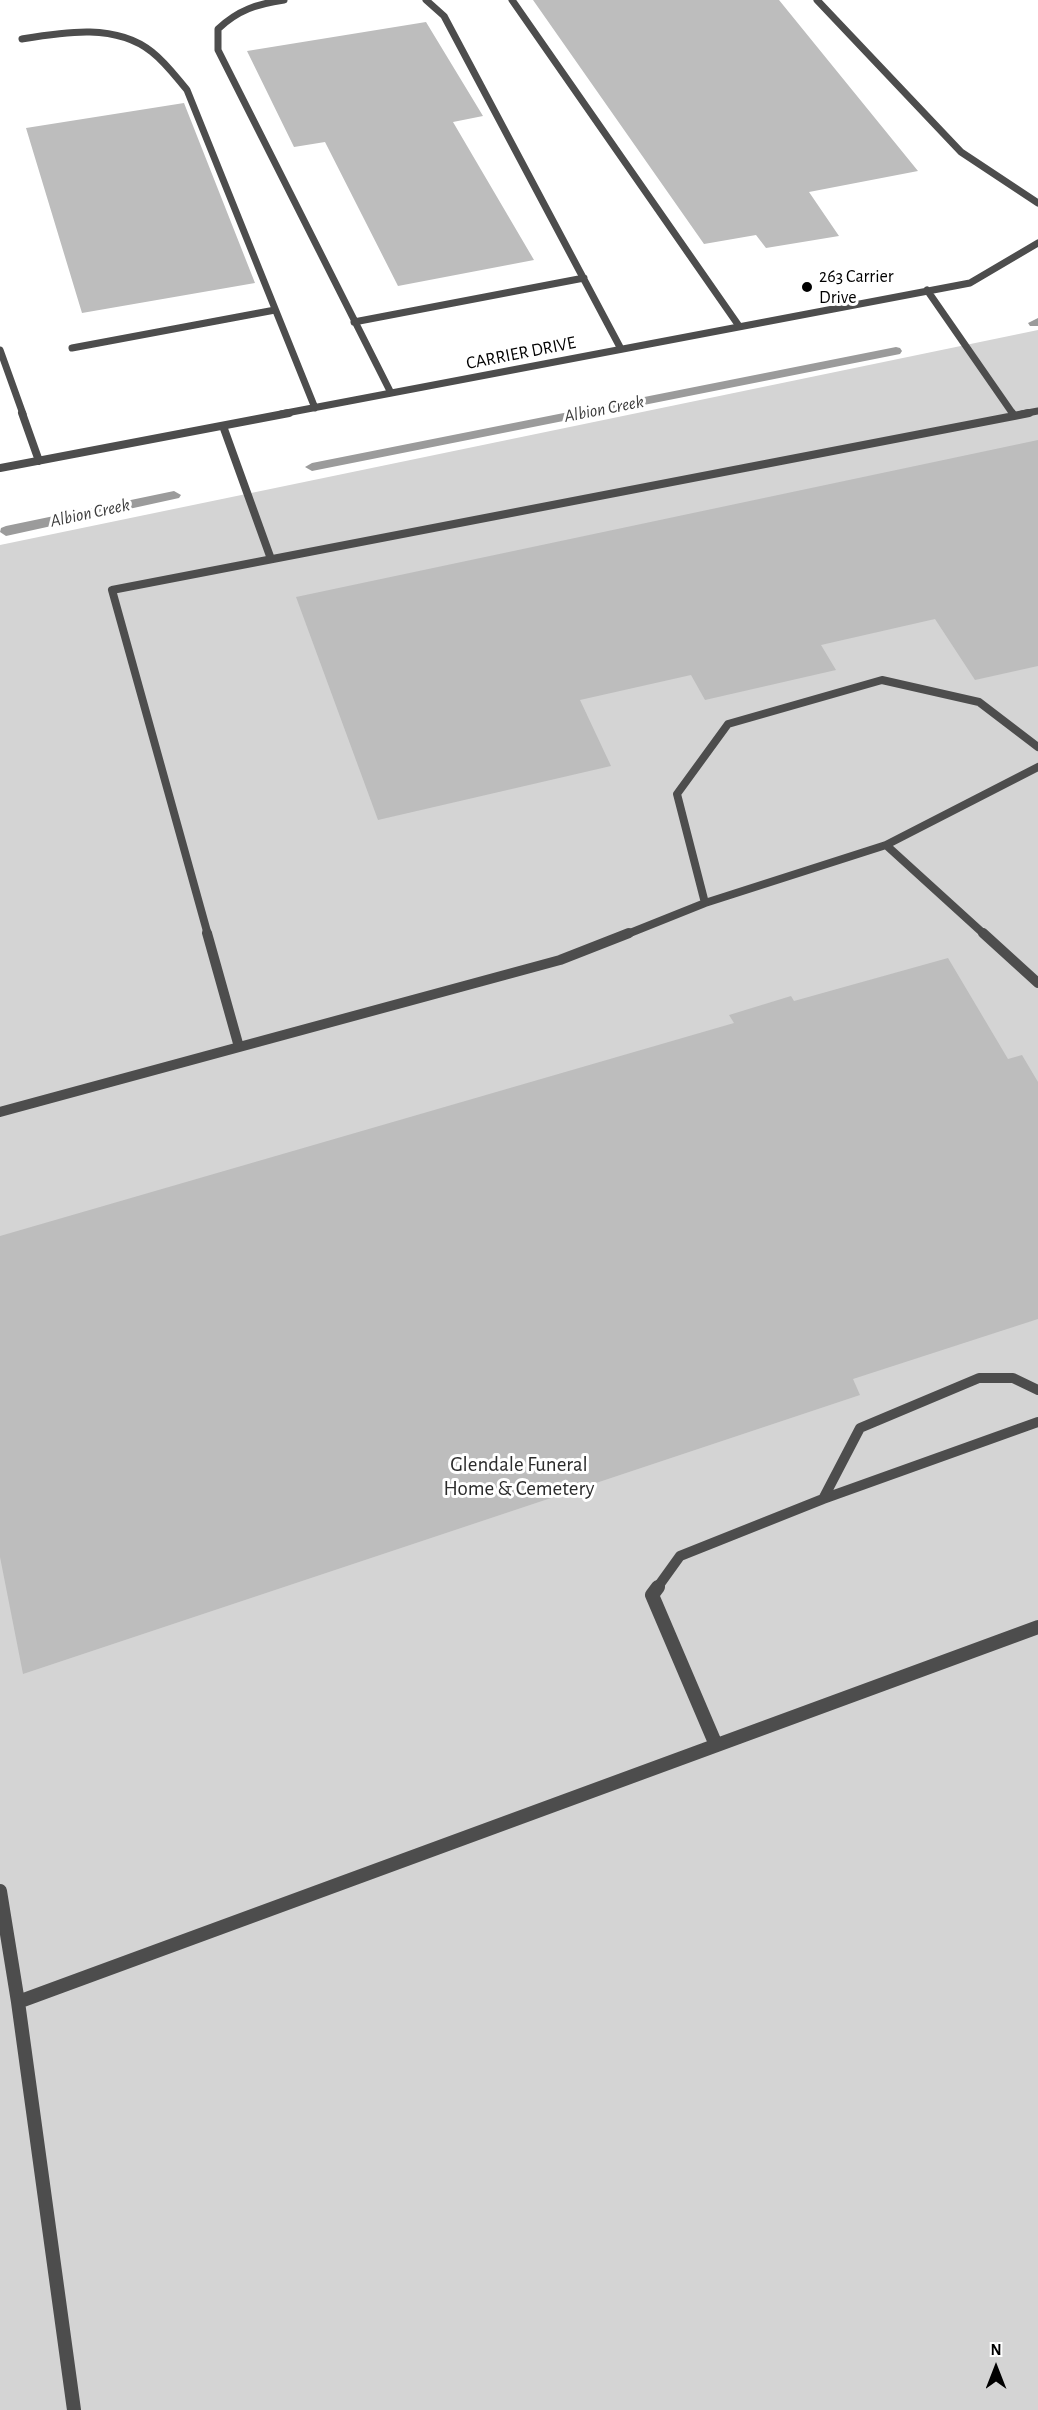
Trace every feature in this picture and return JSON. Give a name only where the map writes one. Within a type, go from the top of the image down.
[{"type":"street","points":[[284,0],[258,4],[235,12],[218,29],[218,51],[391,393]]},
{"type":"street","points":[[426,0],[444,16],[621,349]]},
{"type":"street","points":[[512,0],[739,326]]},
{"type":"street","points":[[817,0],[961,152],[1038,203]]},
{"type":"street","points":[[22,39],[63,32],[117,34],[149,50],[187,90],[315,408]]},
{"type":"street","name":"CARRIER DRIVE","points":[[0,468],[970,283],[1038,243]]},
{"type":"street","points":[[354,322],[584,278]]},
{"type":"street","points":[[927,290],[1014,416]]},
{"type":"street","points":[[72,348],[275,310]]},
{"type":"street","points":[[0,350],[39,461]]},
{"type":"street","points":[[238,1047],[112,590],[1038,411]]},
{"type":"street","points":[[222,426],[271,559]]},
{"type":"street","points":[[705,903],[677,794],[728,724],[882,680],[979,702],[1038,747]]},
{"type":"street","points":[[0,1112],[561,960],[705,903],[886,845],[1038,767]]},
{"type":"street","points":[[886,845],[1038,983]]},
{"type":"street","points":[[823,1499],[860,1428],[979,1378],[1013,1378],[1038,1390]]},
{"type":"street","points":[[716,1745],[652,1595],[680,1556],[823,1499],[1038,1422]]},
{"type":"street","points":[[18,2002],[1038,1627]]},
{"type":"street","points":[[0,1892],[18,2002],[74,2410]]},
{"type":"green space","name":"Glendale Funeral Home & Cemetery","points":[[1038,330],[1038,2410],[0,2410],[0,545]]},
{"type":"building","points":[[533,0],[779,0],[918,171],[809,192],[839,236],[766,248],[756,235],[704,244]]},
{"type":"building","points":[[426,22],[483,116],[453,122],[534,260],[398,286],[325,142],[294,147],[247,51]]},
{"type":"building","points":[[184,103],[255,283],[82,313],[26,128]]},
{"type":"building","points":[[1038,440],[1038,666],[975,680],[935,619],[821,645],[836,670],[705,700],[691,675],[580,700],[611,766],[378,820],[296,597]]},
{"type":"building","points":[[948,958],[1008,1059],[1022,1055],[1038,1082],[1038,1319],[853,1379],[860,1395],[23,1674],[0,1557],[0,1236],[734,1023],[729,1015],[791,996],[794,1001]]},
{"type":"waterway","name":"Albion Creek","points":[[1034,323],[1038,322]]},
{"type":"waterway","name":"Albion Creek","points":[[312,467],[896,351]]},
{"type":"waterway","name":"Albion Creek","points":[[6,531],[174,495]]},
{"type":"place","name":"263 Carrier Drive","points":[[807,287]]}]
